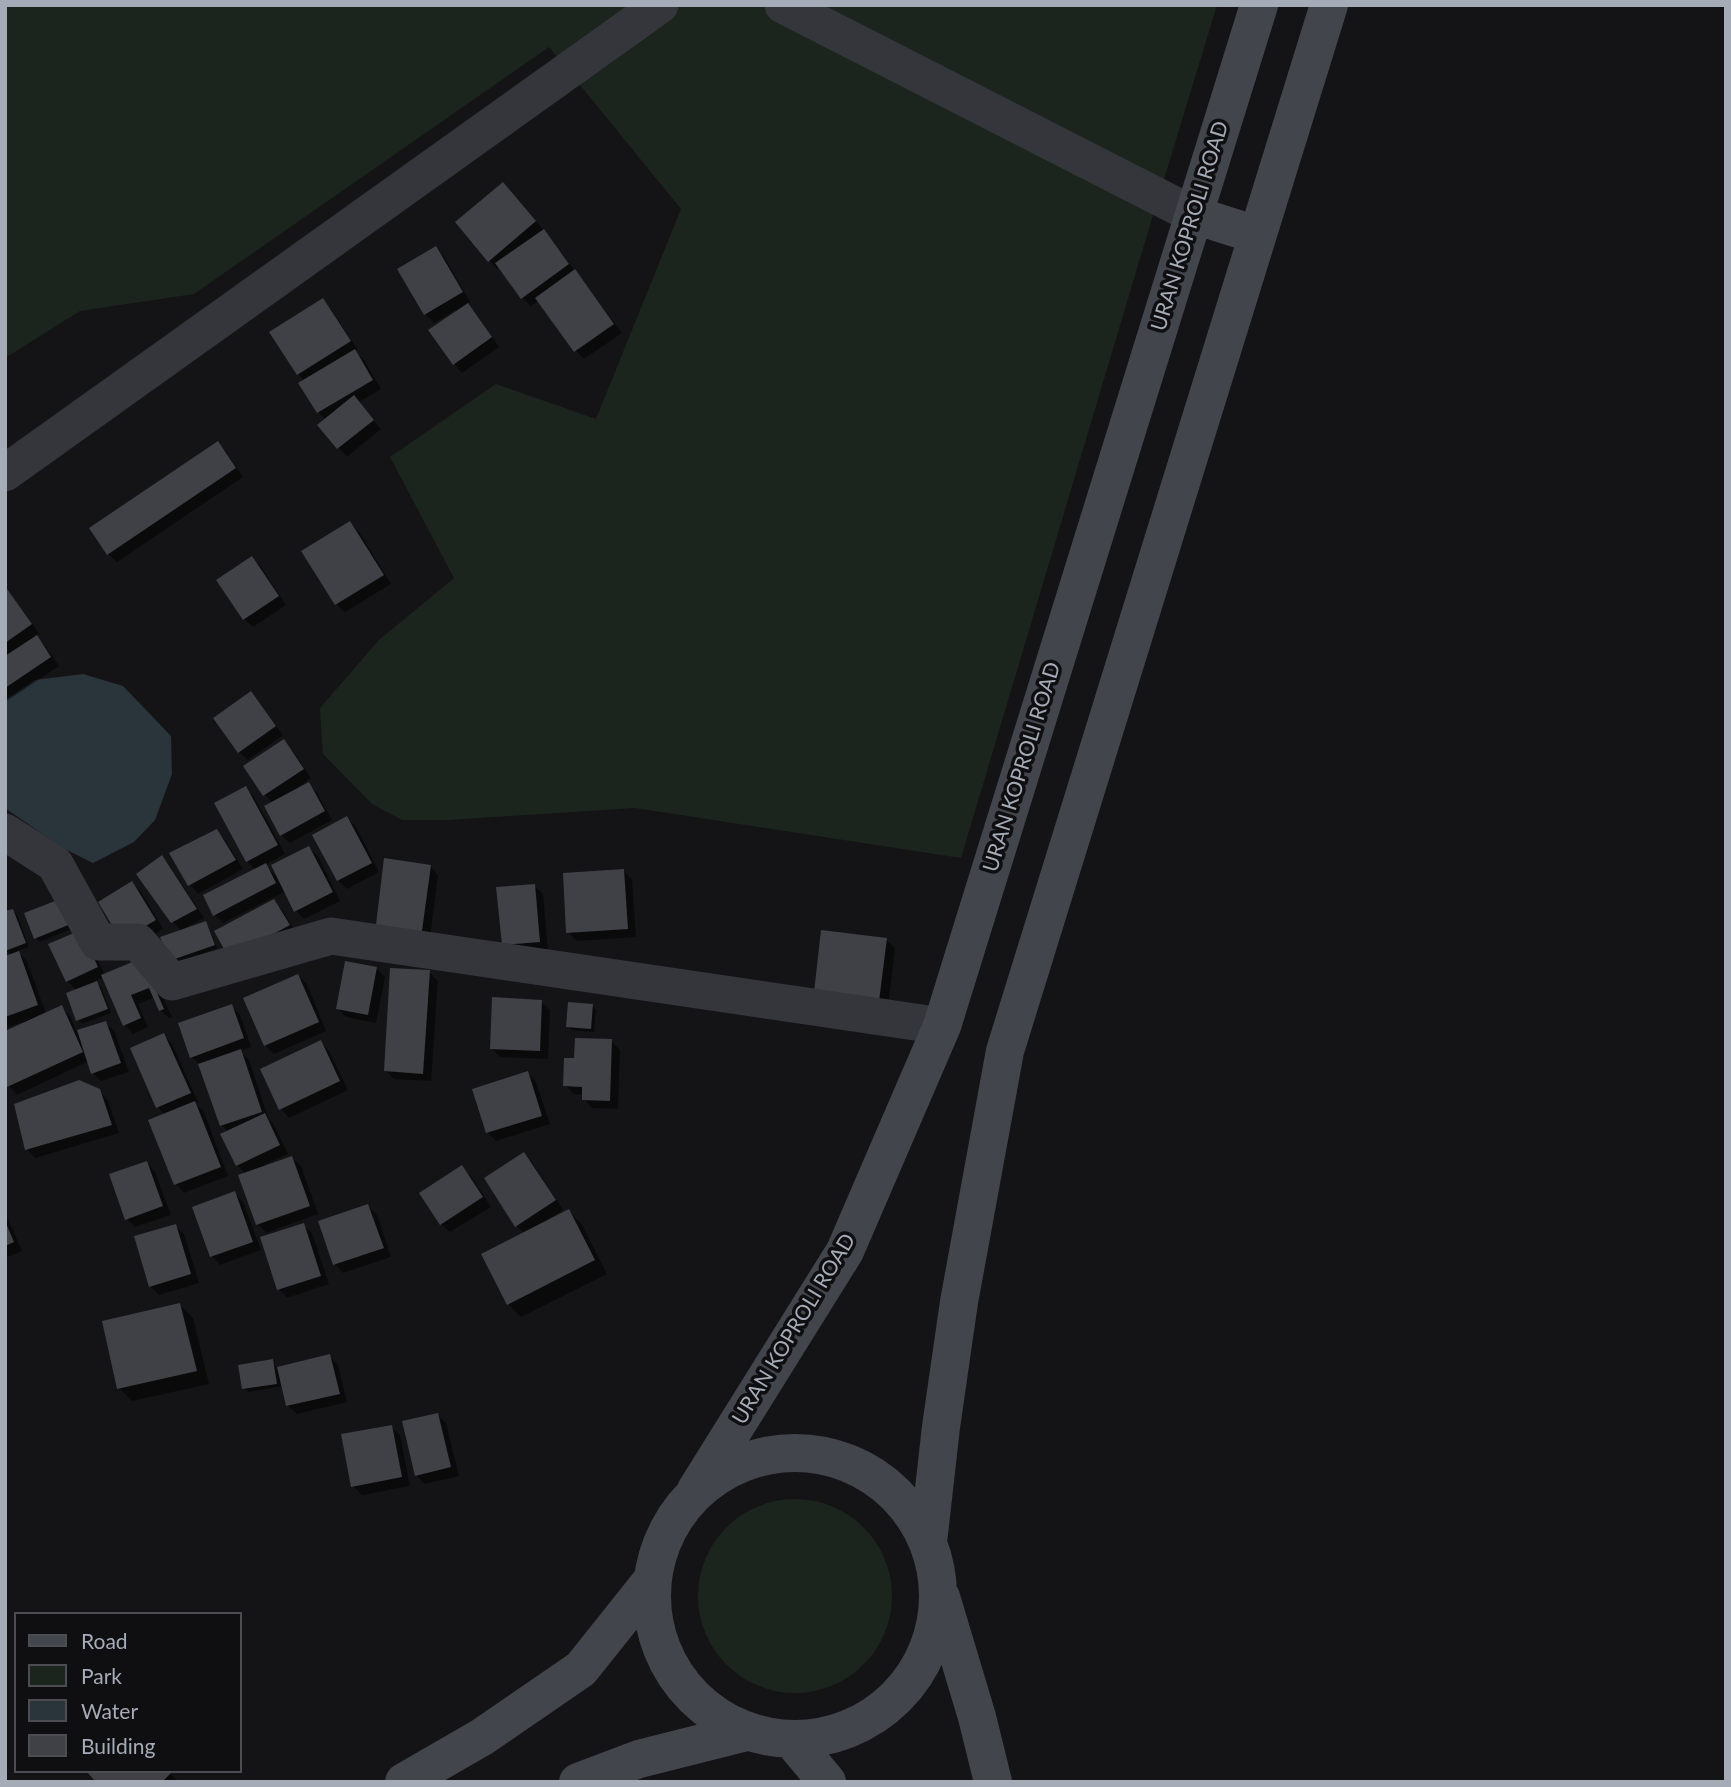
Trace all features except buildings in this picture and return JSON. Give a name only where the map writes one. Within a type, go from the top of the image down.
[{"type":"main road","name":"URAN KOPROLI ROAD","points":[[652,1580],[666,1531],[696,1490],[845,1251],[942,1026],[1259,5]]},
{"type":"main road","points":[[928,1542],[959,1302],[1005,1051],[1329,5]]},
{"type":"main road","points":[[1194,215],[1258,235]]},
{"type":"main road","points":[[696,1490],[734,1465],[779,1452],[825,1455],[868,1472],[904,1502],[928,1542],[993,1782]]},
{"type":"main road","points":[[652,1580],[654,1627],[673,1671],[704,1707],[746,1731],[792,1740],[839,1733],[881,1712],[914,1678],[934,1635],[939,1589]]},
{"type":"main road","points":[[404,1782],[482,1737],[581,1669],[652,1580]]},
{"type":"main road","points":[[578,1782],[639,1759],[746,1731]]},
{"type":"main road","points":[[792,1740],[827,1782]]},
{"type":"street","points":[[5,473],[660,5]]},
{"type":"street","points":[[783,5],[1194,215]]},
{"type":"street","points":[[5,832],[55,864],[98,942],[138,942],[172,982],[331,936],[942,1026]]},
{"type":"green space","points":[[5,5],[1217,5],[961,858],[635,808],[448,820],[402,820],[372,804],[323,754],[320,708],[379,640],[454,578],[390,457],[496,384],[596,419],[681,209],[549,47],[194,294],[80,311],[5,358]]},
{"type":"green space","points":[[795,1499],[832,1506],[864,1527],[885,1559],[892,1596],[885,1633],[864,1665],[832,1686],[795,1693],[758,1686],[726,1665],[705,1633],[698,1596],[705,1559],[726,1527],[758,1506]]},
{"type":"water","points":[[83,674],[123,686],[171,736],[172,774],[155,820],[134,842],[93,863],[61,847],[5,808],[5,700],[35,680]]}]
